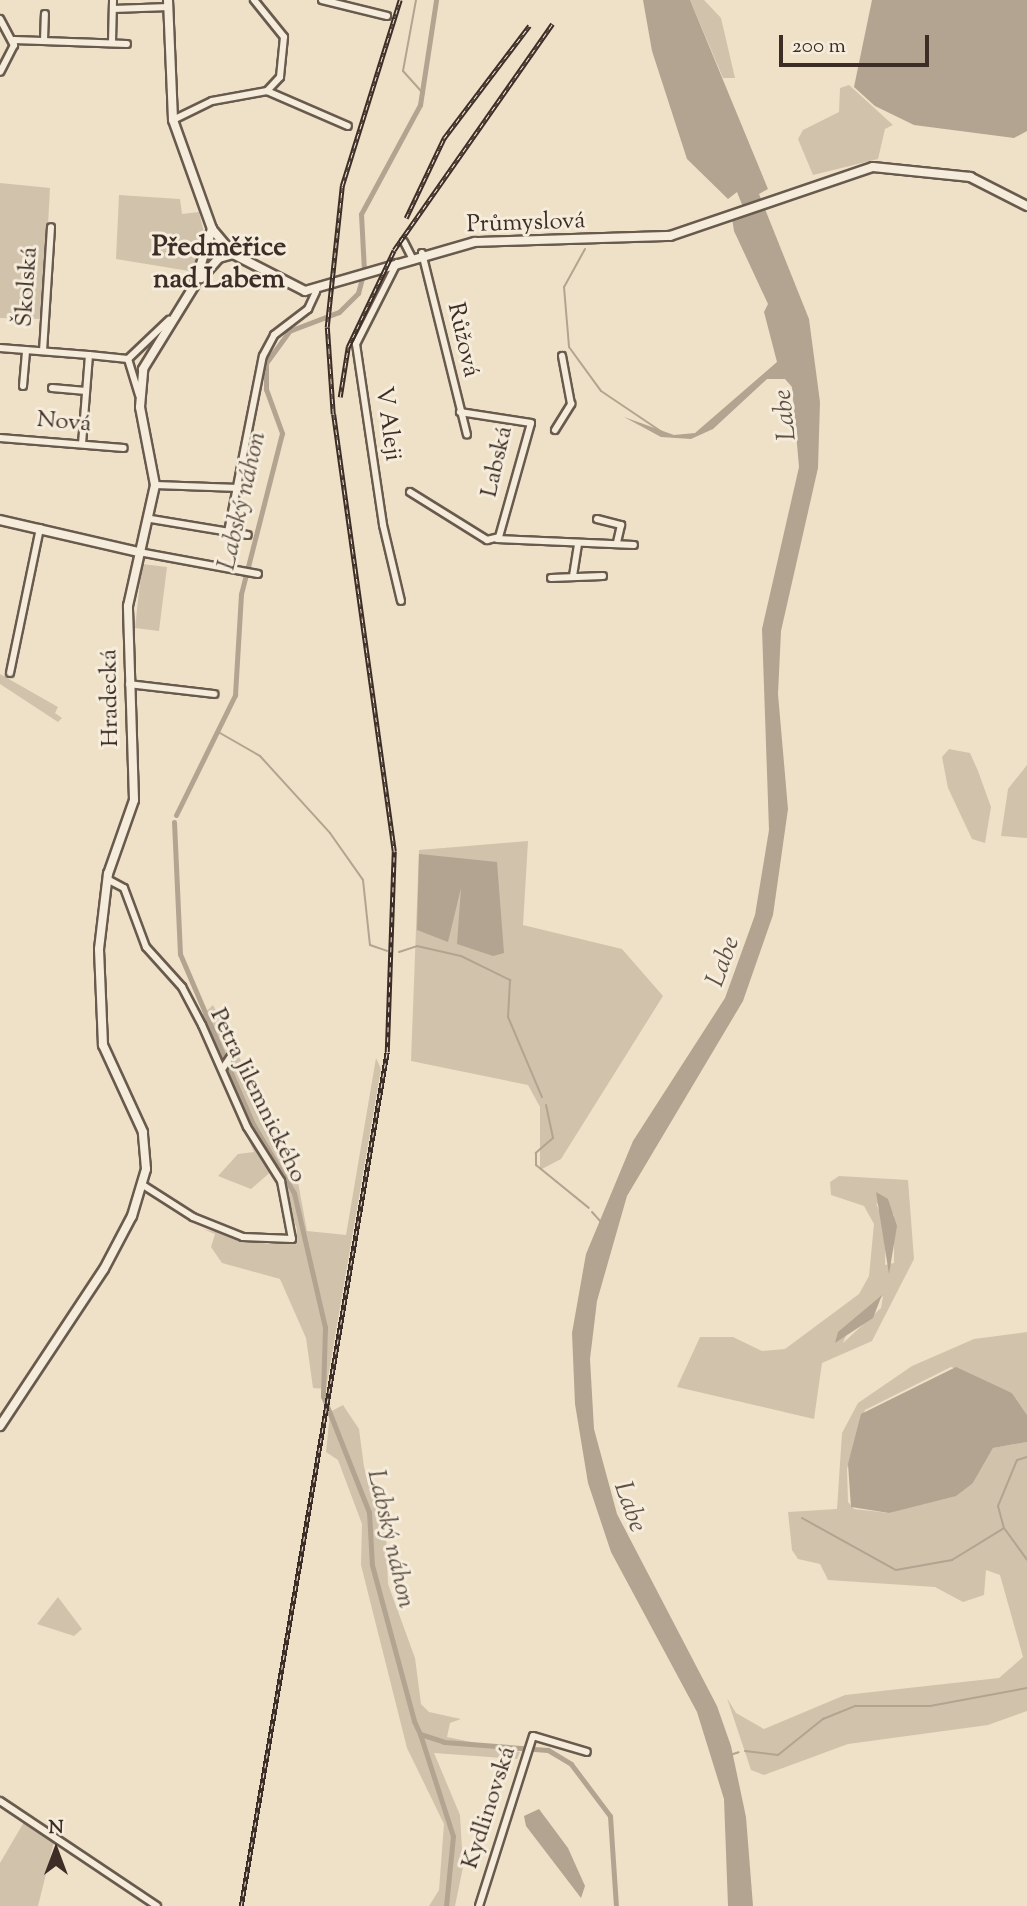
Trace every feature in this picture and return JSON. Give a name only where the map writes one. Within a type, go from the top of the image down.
[{"type":"street","points":[[112,42],[113,0]]},
{"type":"street","points":[[254,0],[286,47],[280,77],[267,91]]},
{"type":"street","points":[[322,0],[387,16]]},
{"type":"street","points":[[113,9],[168,4],[173,120],[212,229],[233,254],[316,292],[308,309],[274,335],[263,356],[239,488],[228,532]]},
{"type":"street","points":[[44,40],[45,14]]},
{"type":"street","points":[[0,19],[14,40],[12,56],[0,72]]},
{"type":"street","points":[[14,40],[127,44]]},
{"type":"street","points":[[173,120],[212,101],[267,91],[348,126]]},
{"type":"street","name":"Průmyslová","points":[[316,292],[411,256],[486,240],[653,239],[726,217],[838,174],[906,166],[970,177],[1027,206]]},
{"type":"street","name":"Školská","points":[[43,351],[51,227]]},
{"type":"street","points":[[194,286],[212,229]]},
{"type":"street","points":[[404,242],[411,256]]},
{"type":"street","name":"Růžová","points":[[422,253],[467,435]]},
{"type":"street","points":[[139,396],[145,362],[194,286],[219,258],[233,254]]},
{"type":"street","name":"V Aleji","points":[[398,262],[356,344],[383,525],[401,601]]},
{"type":"street","points":[[139,396],[128,359],[178,314]]},
{"type":"street","name":"Školská","points":[[0,348],[128,359]]},
{"type":"street","name":"Školská","points":[[23,386],[26,350]]},
{"type":"street","points":[[82,444],[89,355]]},
{"type":"street","name":"Labská","points":[[555,430],[571,404],[562,356]]},
{"type":"street","points":[[52,388],[86,391]]},
{"type":"street","name":"Hradecká","points":[[107,879],[134,800],[128,606],[139,552],[151,519],[155,485],[139,396]]},
{"type":"street","name":"Labská","points":[[460,412],[531,423],[498,538]]},
{"type":"street","name":"Nová","points":[[0,438],[124,448]]},
{"type":"street","points":[[155,485],[239,488]]},
{"type":"street","points":[[411,492],[487,540],[498,538],[634,545]]},
{"type":"street","points":[[151,519],[248,535]]},
{"type":"street","points":[[597,519],[621,525],[617,543]]},
{"type":"street","points":[[0,520],[139,552],[258,574]]},
{"type":"street","points":[[10,673],[40,528]]},
{"type":"street","points":[[573,576],[578,544]]},
{"type":"street","points":[[551,578],[603,576]]},
{"type":"street","points":[[130,684],[214,694]]},
{"type":"street","points":[[0,1426],[104,1269],[144,1185],[143,1132],[103,1045],[97,1017],[107,879]]},
{"type":"street","name":"Petra Jilemnického","points":[[107,879],[124,888],[139,936],[182,987],[224,1066],[247,1127],[281,1181],[292,1239],[243,1237],[193,1217],[144,1185]]},
{"type":"street","points":[[224,1066],[232,1056]]},
{"type":"street","name":"Kydlinovská","points":[[479,1906],[533,1736],[587,1752]]},
{"type":"street","points":[[0,1801],[157,1906]]},
{"type":"shaded area","points":[[643,0],[690,0],[768,189],[759,194],[809,319],[820,402],[818,468],[781,631],[778,694],[788,809],[773,915],[743,1001],[627,1196],[597,1301],[590,1359],[594,1429],[617,1514],[717,1706],[731,1746],[746,1817],[753,1906],[728,1906],[724,1799],[697,1712],[611,1552],[588,1483],[575,1404],[572,1333],[586,1254],[633,1141],[725,998],[755,915],[769,830],[762,629],[799,467],[792,387],[785,379],[767,379],[713,429],[691,439],[661,437],[624,417],[674,435],[695,433],[777,362],[764,312],[768,304],[734,231],[731,212],[743,207],[737,192],[728,199],[687,159],[652,51]]},
{"type":"shaded area","points":[[690,0],[704,0],[721,18],[735,78],[723,78]]},
{"type":"shaded area","points":[[872,0],[1027,0],[1027,131],[1014,138],[914,125],[875,106],[854,87]]},
{"type":"shaded area","points":[[849,85],[893,125],[885,129],[878,159],[813,175],[798,139],[803,130],[839,112],[840,88]]},
{"type":"shaded area","points":[[0,183],[50,188],[43,319],[0,318]]},
{"type":"shaded area","points":[[119,195],[180,199],[182,214],[199,212],[207,245],[195,272],[116,259]]},
{"type":"shaded area","points":[[142,564],[167,567],[159,631],[135,628]]},
{"type":"shaded area","points":[[0,674],[58,707],[55,713],[62,718],[58,722],[0,684]]},
{"type":"shaded area","points":[[949,749],[970,753],[978,771],[991,807],[985,843],[972,839],[948,788],[942,757]]},
{"type":"shaded area","points":[[1027,765],[1027,838],[1001,836],[1008,789]]},
{"type":"shaded area","points":[[528,841],[523,925],[622,949],[663,996],[561,1159],[540,1170],[540,1107],[528,1085],[411,1061],[419,850]]},
{"type":"shaded area","points":[[419,854],[497,862],[504,953],[493,956],[457,944],[461,888],[448,942],[417,930]]},
{"type":"shaded area","points":[[213,1005],[239,1055],[260,1122],[295,1166],[307,1231],[346,1235],[376,1058],[381,1069],[326,1389],[313,1388],[306,1338],[280,1279],[222,1263],[211,1247],[215,1234],[203,1229],[268,1244],[295,1242],[297,1229],[274,1169],[251,1189],[218,1176],[238,1154],[254,1152],[198,1019]]},
{"type":"shaded area","points":[[839,1176],[908,1180],[914,1259],[872,1341],[822,1363],[814,1419],[677,1387],[700,1337],[733,1337],[762,1351],[785,1349],[859,1294],[869,1276],[874,1224],[864,1206],[831,1195],[830,1182]],"holes":[[[876,1203],[894,1215],[894,1263],[885,1265],[886,1227]],[[883,1296],[881,1308],[843,1343],[851,1323]]]},
{"type":"shaded area","points":[[876,1192],[888,1199],[897,1226],[889,1274]]},
{"type":"shaded area","points":[[882,1295],[873,1318],[835,1343],[838,1332]]},
{"type":"shaded area","points":[[1027,1332],[1027,1415],[1012,1393],[951,1367],[865,1410],[847,1469],[848,1502],[854,1509],[889,1513],[973,1483],[993,1448],[1027,1442],[1027,1711],[988,1725],[848,1744],[764,1775],[751,1770],[727,1698],[736,1713],[764,1729],[845,1695],[999,1678],[1023,1657],[1000,1575],[986,1570],[984,1595],[963,1602],[935,1587],[828,1580],[820,1564],[798,1559],[792,1550],[788,1512],[837,1509],[842,1433],[858,1403],[912,1366],[974,1339]]},
{"type":"shaded area","points":[[956,1367],[1012,1393],[1027,1415],[1027,1442],[993,1448],[973,1483],[956,1496],[889,1513],[851,1507],[848,1464],[861,1414]]},
{"type":"shaded area","points":[[343,1405],[359,1429],[364,1467],[386,1529],[388,1584],[415,1658],[421,1704],[429,1712],[461,1719],[450,1723],[447,1737],[520,1752],[517,1759],[434,1753],[460,1815],[463,1867],[455,1906],[429,1906],[439,1890],[444,1824],[407,1748],[361,1565],[362,1524],[338,1460],[326,1452],[330,1412]]},
{"type":"shaded area","points":[[58,1597],[82,1629],[74,1636],[37,1624]]},
{"type":"shaded area","points":[[539,1809],[568,1848],[585,1886],[581,1898],[526,1826],[524,1816]]},
{"type":"shaded area","points":[[24,1822],[54,1842],[38,1906],[0,1906],[0,1863]]},
{"type":"waterway","points":[[416,0],[403,71],[424,94]]},
{"type":"waterway","name":"Labský náhon","points":[[176,815],[235,695],[241,594],[282,433],[266,389],[266,363],[289,331],[339,312],[358,293],[364,271],[361,214],[420,105],[436,0]]},
{"type":"waterway","points":[[585,249],[564,287],[569,347],[601,391],[662,432]]},
{"type":"waterway","points":[[220,733],[260,756],[330,833],[363,880],[370,945],[387,951]]},
{"type":"waterway","name":"Labský náhon","points":[[174,822],[180,954],[253,1124],[294,1193],[325,1327],[323,1396],[369,1512],[372,1565],[414,1721],[420,1734],[444,1742],[548,1750],[571,1764],[610,1816],[616,1906]]},
{"type":"waterway","points":[[399,952],[417,946],[461,956],[510,980],[508,1017],[542,1097]]},
{"type":"waterway","points":[[546,1105],[553,1138],[536,1153],[536,1165],[589,1208]]},
{"type":"waterway","points":[[592,1212],[601,1222]]},
{"type":"waterway","points":[[1027,1457],[1017,1460],[998,1506],[1004,1528],[1027,1560]]},
{"type":"waterway","points":[[802,1518],[896,1570],[952,1560],[1004,1528]]},
{"type":"waterway","points":[[745,1751],[778,1755],[823,1719],[856,1706],[930,1706],[1027,1688]]},
{"type":"waterway","points":[[420,1734],[453,1836],[446,1906]]},
{"type":"waterway","points":[[730,1755],[739,1752]]},
{"type":"railway","points":[[241,1906],[387,1052],[394,851],[333,414],[327,327],[342,186],[400,0]]},
{"type":"railway","points":[[340,397],[348,347],[394,250],[552,24]]},
{"type":"railway","points":[[406,218],[444,138],[529,26]]},
{"type":"district","name":"Předměřice nad Labem","points":[[219,264]]},
{"type":"water label","name":"Labe","points":[[786,415]]},
{"type":"water label","name":"Labe","points":[[724,962]]},
{"type":"water label","name":"Labe","points":[[629,1507]]}]
